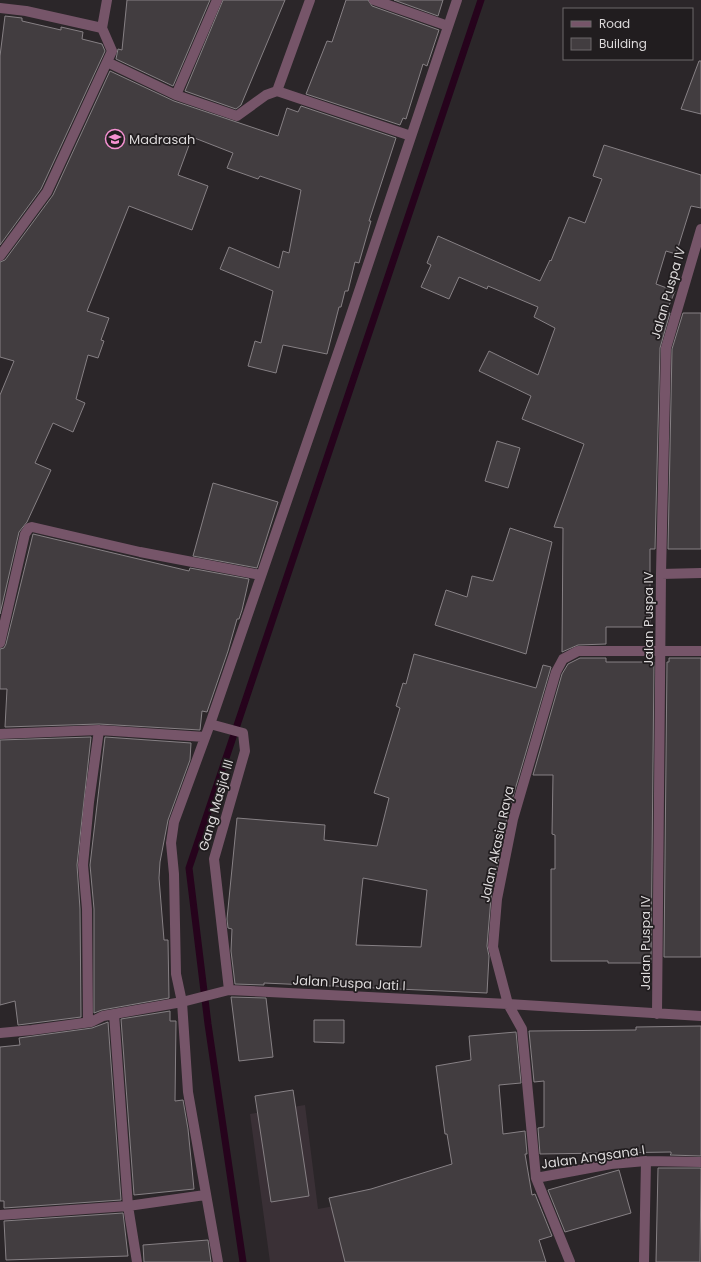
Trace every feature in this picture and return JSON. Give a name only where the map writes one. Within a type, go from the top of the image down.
[{"type":"street","points":[[0,256],[47,192],[112,51],[102,28],[107,0]]},
{"type":"street","points":[[176,95],[217,0]]},
{"type":"street","points":[[277,91],[310,0]]},
{"type":"street","points":[[374,0],[448,26]]},
{"type":"street","points":[[218,1262],[188,1092],[185,1002],[176,974],[172,843],[174,822],[205,737],[215,725],[261,575],[457,0]]},
{"type":"street","points":[[0,8],[26,11],[102,28]]},
{"type":"street","points":[[107,62],[176,95],[238,116],[266,95],[277,91],[411,136]]},
{"type":"street","name":"Jalan Puspa IV","points":[[657,1014],[661,574],[666,348],[701,229]]},
{"type":"street","points":[[0,643],[25,534],[29,528],[32,527],[140,552],[261,575]]},
{"type":"street","points":[[661,574],[701,573]]},
{"type":"street","name":"Jalan Akasia Raya","points":[[570,1262],[536,1178],[522,1029],[508,1004],[493,947],[497,899],[513,819],[556,672],[563,659],[578,651],[660,651]]},
{"type":"street","points":[[660,651],[701,651]]},
{"type":"street","name":"Gang Masjid III","points":[[215,725],[243,733],[245,751],[214,860],[229,990]]},
{"type":"street","points":[[0,734],[99,730],[205,737]]},
{"type":"street","points":[[88,1022],[87,909],[83,865],[89,802],[99,730]]},
{"type":"street","name":"Jalan Puspa Jati I","points":[[0,1033],[88,1022],[103,1016],[185,1002],[229,990],[508,1004],[701,1016]]},
{"type":"street","points":[[114,1014],[128,1206],[137,1262]]},
{"type":"street","points":[[644,1262],[646,1162]]},
{"type":"street","name":"Jalan Angsana I","points":[[536,1178],[611,1164],[646,1162],[701,1162]]},
{"type":"street","points":[[0,1215],[128,1206],[205,1195]]},
{"type":"shaded area","points":[[305,1105],[318,1209],[394,1195],[414,1262],[270,1262],[250,1114]]},
{"type":"building","points":[[127,0],[210,0],[173,86],[116,59],[118,49],[122,50]]},
{"type":"building","points":[[223,0],[285,0],[241,105],[236,109],[185,91]]},
{"type":"building","points":[[346,0],[368,0],[372,6],[439,30],[427,66],[423,64],[406,119],[403,118],[400,125],[306,94],[327,41],[332,42]]},
{"type":"building","points":[[394,0],[443,0],[438,16]]},
{"type":"building","points":[[5,16],[22,18],[22,21],[61,30],[61,27],[83,32],[82,39],[102,44],[105,51],[41,189],[0,245],[0,56]]},
{"type":"building","points":[[699,61],[701,61],[701,114],[681,109]]},
{"type":"building","points":[[110,71],[174,101],[278,136],[287,108],[298,112],[301,106],[396,138],[369,221],[371,221],[359,263],[355,262],[348,291],[345,291],[341,307],[339,307],[327,354],[283,345],[276,373],[248,366],[255,341],[261,343],[273,291],[220,269],[229,247],[279,268],[283,251],[289,253],[301,190],[260,176],[258,179],[227,168],[233,153],[192,137],[178,175],[208,186],[192,230],[129,206],[87,311],[109,318],[101,340],[104,341],[98,358],[88,355],[76,399],[85,403],[73,432],[53,423],[35,463],[51,470],[27,522],[19,532],[0,614],[0,395],[14,361],[0,357],[0,262],[5,260],[53,195]]},
{"type":"building","points":[[604,145],[701,175],[701,208],[691,206],[676,254],[666,251],[656,284],[675,291],[666,313],[670,313],[660,348],[655,549],[650,549],[650,627],[606,627],[606,644],[578,645],[562,652],[563,528],[554,527],[584,444],[522,419],[531,396],[479,371],[489,351],[538,375],[555,328],[534,317],[538,307],[488,286],[487,289],[459,277],[449,299],[421,287],[431,265],[427,263],[438,236],[540,281],[550,260],[551,261],[569,217],[585,223],[602,179],[593,176]]},
{"type":"building","points":[[683,313],[701,313],[701,549],[668,549],[672,349]]},
{"type":"building","points":[[497,441],[520,448],[508,488],[485,481]]},
{"type":"building","points":[[213,483],[278,502],[257,568],[193,556]]},
{"type":"building","points":[[510,528],[552,542],[526,654],[435,625],[446,590],[467,597],[472,576],[493,581]]},
{"type":"building","points":[[33,534],[189,571],[190,568],[249,579],[242,610],[239,619],[237,619],[228,651],[207,712],[202,711],[200,730],[99,724],[5,727],[7,689],[0,689],[0,649],[4,648],[6,644]]},
{"type":"building","points":[[414,654],[536,688],[543,665],[551,667],[507,817],[491,898],[487,946],[489,956],[487,993],[264,983],[264,985],[235,984],[231,951],[232,929],[228,928],[227,919],[237,818],[325,825],[324,840],[377,846],[389,798],[374,793],[400,708],[396,706],[403,683],[406,684]],"holes":[[[363,878],[427,890],[421,947],[356,945]]]},
{"type":"building","points":[[580,658],[606,658],[606,662],[654,662],[651,963],[551,961],[551,869],[555,869],[555,835],[552,834],[553,775],[533,775],[562,674],[568,664]]},
{"type":"building","points":[[669,658],[701,658],[701,957],[664,957],[667,662],[669,662]]},
{"type":"building","points":[[91,737],[77,865],[80,909],[81,1017],[18,1025],[15,1001],[0,1005],[0,740]]},
{"type":"building","points":[[105,737],[191,743],[190,760],[168,820],[160,862],[159,878],[164,940],[168,940],[169,998],[102,1010],[94,1013],[94,909],[90,865]]},
{"type":"building","points":[[231,997],[266,998],[273,1057],[239,1061]]},
{"type":"building","points":[[170,1011],[170,1021],[176,1021],[175,1101],[183,1100],[188,1129],[194,1189],[134,1195],[121,1019]]},
{"type":"building","points":[[314,1020],[344,1020],[344,1043],[314,1042]]},
{"type":"building","points":[[108,1022],[121,1200],[4,1208],[4,1201],[0,1201],[0,1047],[20,1045],[19,1038],[92,1028]]},
{"type":"building","points":[[701,1026],[701,1156],[670,1155],[671,1152],[540,1154],[538,1128],[544,1127],[544,1081],[534,1082],[529,1031],[636,1030],[636,1027]]},
{"type":"building","points":[[516,1032],[521,1083],[499,1085],[503,1134],[525,1131],[527,1154],[525,1154],[532,1195],[535,1194],[552,1236],[539,1240],[546,1262],[345,1262],[329,1198],[371,1189],[452,1164],[447,1134],[445,1134],[436,1066],[471,1060],[469,1036]]},
{"type":"building","points":[[293,1090],[309,1196],[271,1202],[255,1096]]},
{"type":"building","points":[[658,1168],[701,1168],[700,1262],[656,1262]]},
{"type":"building","points":[[619,1170],[631,1213],[565,1232],[548,1190]]},
{"type":"building","points":[[123,1213],[128,1256],[6,1260],[4,1221]]},
{"type":"building","points":[[208,1240],[211,1262],[144,1262],[143,1245]]},
{"type":"waterway","points":[[243,1262],[208,1024],[189,868],[481,0]]},
{"type":"place","name":"Madrasah","points":[[115,139]]}]
